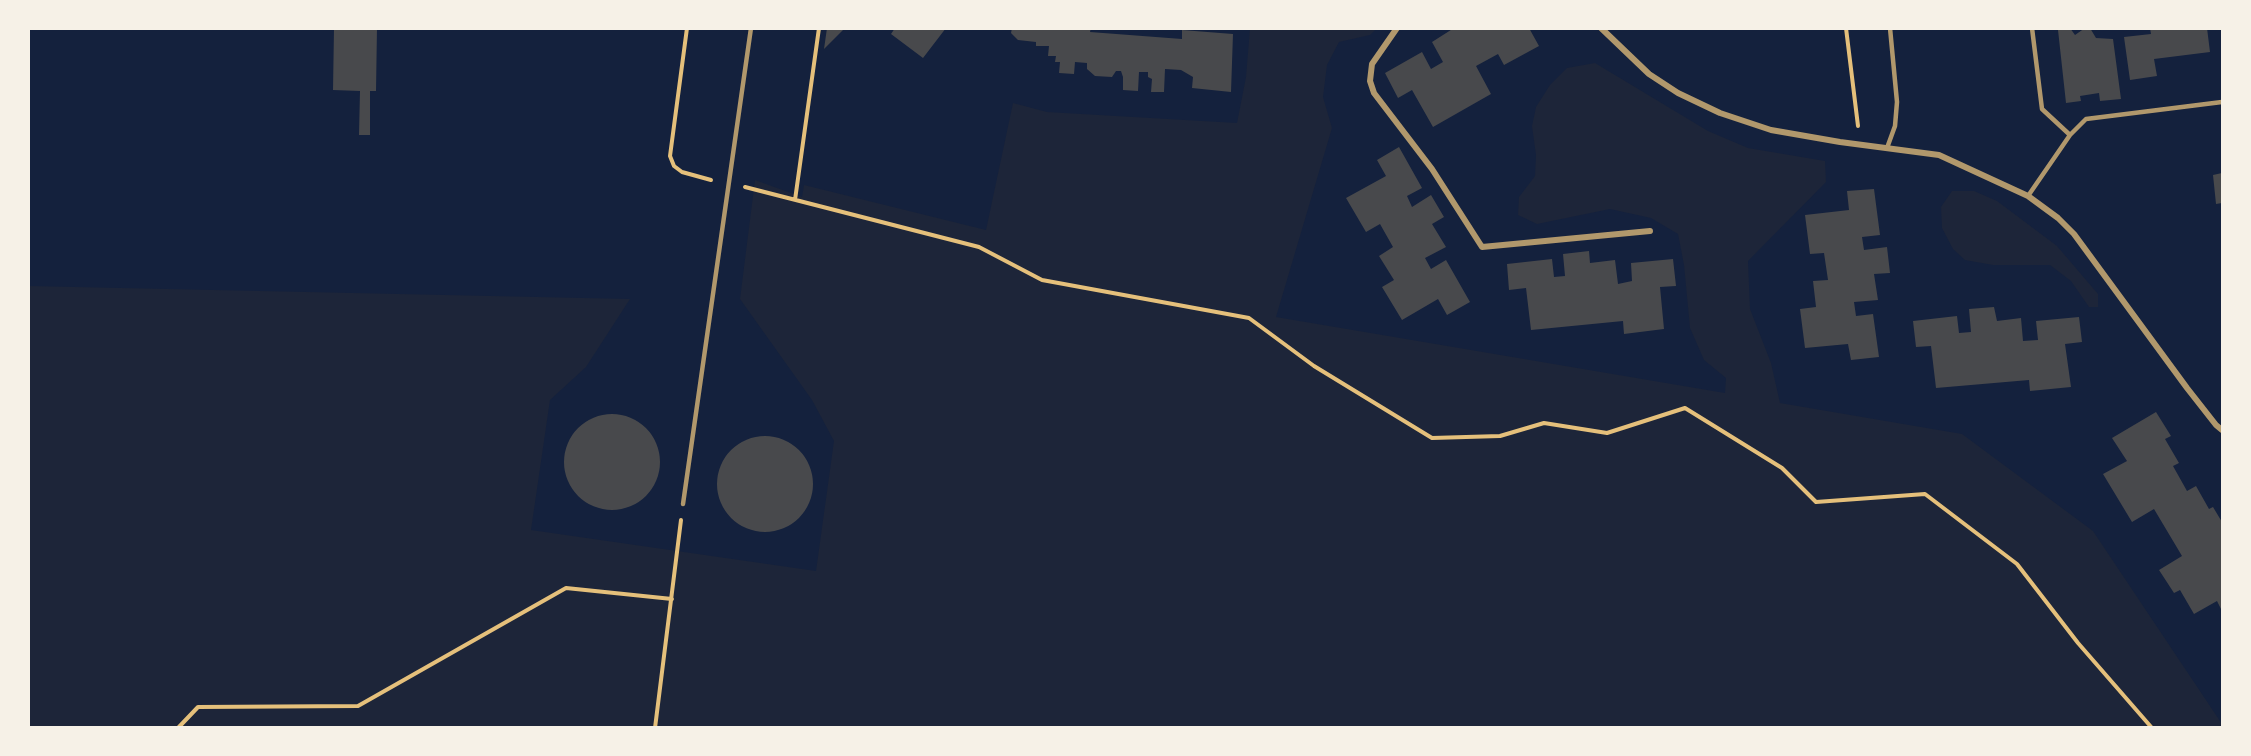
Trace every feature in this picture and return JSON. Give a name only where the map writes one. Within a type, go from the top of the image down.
[{"type":"street","points":[[1397,28],[1372,64],[1370,81],[1374,93],[1432,169],[1482,247],[1650,231]]},
{"type":"street","points":[[1601,28],[1649,75],[1678,93],[1720,113],[1771,130],[1860,145],[1940,155],[2028,196],[2058,218],[2074,234],[2187,388],[2216,425],[2223,430]]},
{"type":"lane","points":[[683,504],[751,28]]},
{"type":"lane","points":[[1887,148],[1895,126],[1897,102],[1890,28]]},
{"type":"lane","points":[[2032,28],[2042,109],[2070,135]]},
{"type":"lane","points":[[2028,196],[2070,135],[2086,119],[2223,102]]},
{"type":"path","points":[[687,28],[670,156],[675,166],[682,172],[979,248],[1042,280],[1249,318],[1314,366],[1432,438],[1500,436],[1544,423],[1607,433],[1686,408],[1782,468],[1816,502],[1925,494],[2017,564],[2078,642],[2152,728]]},
{"type":"path","points":[[795,200],[819,28]]},
{"type":"path","points":[[1846,28],[1860,145]]},
{"type":"path","points":[[656,728],[683,504]]},
{"type":"path","points":[[177,728],[198,707],[358,706],[566,588],[672,599]]},
{"type":"shaded area","points":[[1250,28],[1376,29],[1370,35],[1339,42],[1327,65],[1323,97],[1332,128],[1276,317],[1725,393],[1726,378],[1704,360],[1690,328],[1684,265],[1678,234],[1651,218],[1610,209],[1537,224],[1518,215],[1519,197],[1535,176],[1536,155],[1532,126],[1536,107],[1550,85],[1567,68],[1595,63],[1708,131],[1748,148],[1825,161],[1826,182],[1748,261],[1750,309],[1771,363],[1780,403],[1962,434],[2093,531],[2222,724],[2222,728],[29,728],[29,286],[630,299],[586,367],[550,400],[531,530],[816,571],[834,441],[812,400],[740,299],[755,180],[802,197],[804,185],[986,230],[1013,103],[1047,112],[1237,123],[1246,77]]},
{"type":"shaded area","points":[[1952,191],[1974,191],[1997,201],[2057,246],[2098,294],[2098,307],[2089,307],[2071,281],[2050,265],[1993,265],[1965,260],[1953,249],[1942,228],[1941,207]]},
{"type":"building","points":[[334,28],[377,28],[376,91],[370,91],[370,135],[359,135],[360,91],[333,90]]},
{"type":"building","points":[[827,28],[845,28],[824,49]]},
{"type":"building","points":[[895,28],[946,28],[923,58],[891,34]]},
{"type":"building","points":[[1012,28],[1091,28],[1090,32],[1182,39],[1182,30],[1233,34],[1231,92],[1192,88],[1193,77],[1181,70],[1165,69],[1164,92],[1151,92],[1152,79],[1148,77],[1148,72],[1139,72],[1138,91],[1123,90],[1121,71],[1116,71],[1112,77],[1095,76],[1087,69],[1087,63],[1075,62],[1074,74],[1059,73],[1060,62],[1055,62],[1056,56],[1048,56],[1049,46],[1036,46],[1036,42],[1018,40],[1011,33]]},
{"type":"building","points":[[1454,28],[1529,28],[1539,46],[1504,65],[1498,54],[1476,66],[1491,94],[1433,127],[1412,90],[1398,98],[1385,73],[1422,52],[1431,69],[1443,62],[1432,42]]},
{"type":"building","points":[[2059,28],[2070,28],[2075,35],[2085,28],[2090,28],[2096,38],[2113,39],[2121,99],[2100,101],[2099,93],[2080,96],[2081,101],[2066,103]]},
{"type":"building","points":[[2150,28],[2207,28],[2210,52],[2154,59],[2157,76],[2130,80],[2124,37],[2151,34]]},
{"type":"building","points":[[1399,147],[1422,188],[1407,196],[1412,207],[1431,195],[1444,217],[1432,224],[1446,247],[1425,258],[1431,269],[1446,260],[1470,302],[1447,315],[1438,299],[1402,320],[1382,287],[1394,280],[1379,256],[1393,247],[1380,224],[1366,232],[1346,198],[1386,176],[1377,160]]},
{"type":"building","points":[[2222,173],[2222,203],[2216,204],[2213,175]]},
{"type":"building","points":[[1874,189],[1880,235],[1862,237],[1864,250],[1887,247],[1890,273],[1874,274],[1878,300],[1854,302],[1856,316],[1873,314],[1879,357],[1851,360],[1848,344],[1805,348],[1800,309],[1816,307],[1813,281],[1828,280],[1824,253],[1810,254],[1805,215],[1849,210],[1847,191]]},
{"type":"building","points":[[1589,251],[1590,263],[1615,260],[1618,284],[1632,281],[1631,263],[1673,259],[1676,286],[1660,287],[1664,329],[1624,334],[1623,321],[1531,330],[1526,288],[1509,290],[1507,264],[1552,259],[1554,277],[1565,276],[1563,254]]},
{"type":"building","points":[[1994,307],[1997,321],[2021,318],[2023,341],[2038,340],[2036,321],[2079,317],[2082,342],[2065,344],[2071,387],[2030,391],[2029,380],[1936,388],[1931,346],[1916,347],[1913,321],[1957,316],[1959,333],[1971,332],[1969,309]]},
{"type":"building","points":[[2156,412],[2171,436],[2165,439],[2179,463],[2173,466],[2187,491],[2196,486],[2209,509],[2213,507],[2222,522],[2222,611],[2217,601],[2194,614],[2180,590],[2174,593],[2159,570],[2182,556],[2154,509],[2132,522],[2103,474],[2127,461],[2112,438]]},
{"type":"building","points":[[603,414],[621,414],[639,422],[652,435],[660,453],[657,481],[639,502],[621,510],[603,510],[585,502],[572,489],[564,471],[564,453],[572,435],[585,422]]},
{"type":"building","points":[[756,436],[774,436],[792,444],[805,457],[813,475],[810,503],[792,524],[774,532],[756,532],[738,524],[725,511],[717,493],[717,475],[725,457],[738,444]]}]
